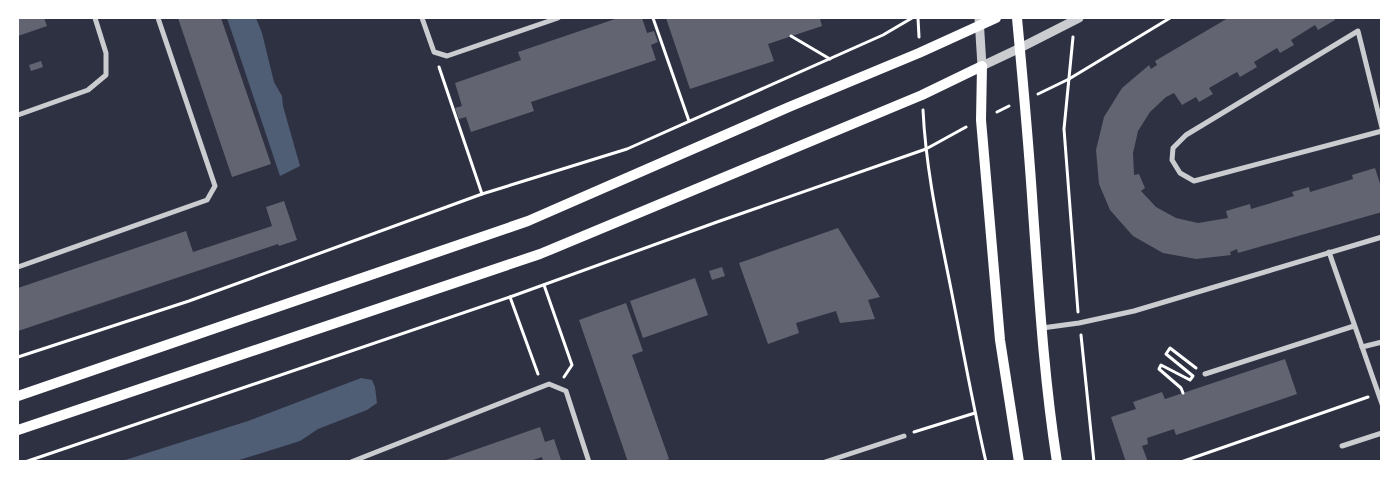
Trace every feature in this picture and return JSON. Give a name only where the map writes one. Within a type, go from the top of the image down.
[{"type":"main road","points":[[18,396],[528,221],[789,107],[920,53],[980,22],[996,18]]},
{"type":"main road","points":[[1017,18],[1026,107],[1041,328],[1057,462]]},
{"type":"main road","points":[[18,430],[540,254],[922,94],[982,66],[981,120],[1000,340],[1019,462]]},
{"type":"street","points":[[18,115],[88,90],[106,75],[106,52],[95,18]]},
{"type":"street","points":[[18,267],[207,200],[215,186],[158,18]]},
{"type":"street","points":[[422,18],[434,52],[447,56],[558,18]]},
{"type":"street","points":[[980,22],[982,66],[1077,19]]},
{"type":"street","points":[[1358,31],[1382,129],[1194,181],[1180,173],[1172,160],[1173,148],[1186,135],[1358,31]]},
{"type":"street","points":[[1041,328],[1079,323],[1134,311],[1382,237]]},
{"type":"street","points":[[1329,252],[1382,404]]},
{"type":"street","points":[[1205,374],[1354,326]]},
{"type":"street","points":[[1362,347],[1382,342]]},
{"type":"street","points":[[351,462],[548,384],[566,391],[589,462]]},
{"type":"street","points":[[1342,446],[1382,433]]},
{"type":"street","points":[[825,462],[904,436]]},
{"type":"path","points":[[653,18],[689,121]]},
{"type":"path","points":[[18,357],[189,302],[482,194],[627,149],[883,36],[912,18]]},
{"type":"path","points":[[918,18],[920,53]]},
{"type":"path","points":[[1069,80],[1170,18]]},
{"type":"path","points":[[1077,19],[1064,129],[1079,323],[1094,462]]},
{"type":"path","points":[[791,36],[830,59]]},
{"type":"path","points":[[434,52],[482,194]]},
{"type":"path","points":[[922,94],[926,149],[932,193],[986,462]]},
{"type":"path","points":[[26,462],[510,297],[926,149]]},
{"type":"path","points":[[544,285],[572,365],[557,388]]},
{"type":"path","points":[[510,297],[543,386]]},
{"type":"path","points":[[1183,393],[1181,388],[1159,369],[1161,365],[1190,380],[1193,376],[1166,354],[1170,348],[1205,374]]},
{"type":"path","points":[[1182,462],[1378,394]]},
{"type":"path","points":[[904,436],[975,413]]},
{"type":"water","points":[[227,18],[256,18],[262,33],[274,82],[282,96],[283,106],[300,166],[280,176]]},
{"type":"water","points":[[361,378],[372,380],[377,403],[367,410],[318,429],[300,441],[236,461],[122,461],[248,421]]},
{"type":"building","points":[[18,18],[44,18],[47,26],[18,36]]},
{"type":"building","points":[[178,18],[221,18],[271,164],[232,177]]},
{"type":"building","points":[[618,18],[642,18],[647,33],[654,31],[658,42],[651,45],[656,60],[531,102],[534,111],[471,132],[466,117],[459,119],[455,108],[462,106],[455,83],[521,60],[518,52]]},
{"type":"building","points":[[666,18],[824,18],[820,19],[822,26],[768,44],[774,61],[690,89]]},
{"type":"building","points":[[1228,18],[1334,18],[1335,20],[1318,30],[1315,25],[1291,40],[1294,45],[1280,53],[1277,48],[1254,62],[1257,67],[1240,77],[1237,72],[1209,88],[1213,94],[1199,102],[1196,97],[1182,105],[1174,93],[1166,97],[1150,112],[1138,131],[1133,153],[1134,175],[1139,174],[1145,188],[1141,191],[1156,207],[1176,218],[1198,223],[1228,218],[1226,211],[1250,204],[1251,209],[1294,196],[1292,192],[1309,187],[1310,192],[1353,179],[1352,175],[1375,168],[1382,190],[1382,212],[1238,253],[1237,249],[1230,252],[1231,255],[1196,259],[1163,253],[1133,236],[1110,210],[1099,184],[1096,150],[1104,117],[1122,88],[1149,65],[1151,69],[1157,65],[1155,61]]},
{"type":"building","points":[[41,61],[43,67],[31,71],[29,65]]},
{"type":"building","points":[[284,201],[297,240],[279,246],[278,244],[18,331],[18,288],[186,231],[193,252],[272,226],[266,207]]},
{"type":"building","points":[[838,228],[880,297],[868,300],[875,319],[840,323],[836,311],[796,323],[799,333],[768,344],[739,263]]},
{"type":"building","points":[[722,267],[725,276],[712,280],[709,271]]},
{"type":"building","points":[[695,278],[708,315],[643,338],[630,301]]},
{"type":"building","points":[[626,303],[643,351],[632,355],[669,459],[661,462],[628,462],[579,320]]},
{"type":"building","points":[[1285,359],[1297,394],[1176,435],[1174,429],[1147,438],[1148,444],[1142,446],[1148,462],[1126,462],[1111,417],[1136,409],[1133,402],[1162,392],[1165,399]]},
{"type":"building","points":[[540,427],[545,442],[554,439],[561,460],[543,462],[542,457],[533,460],[533,462],[440,462]]}]
